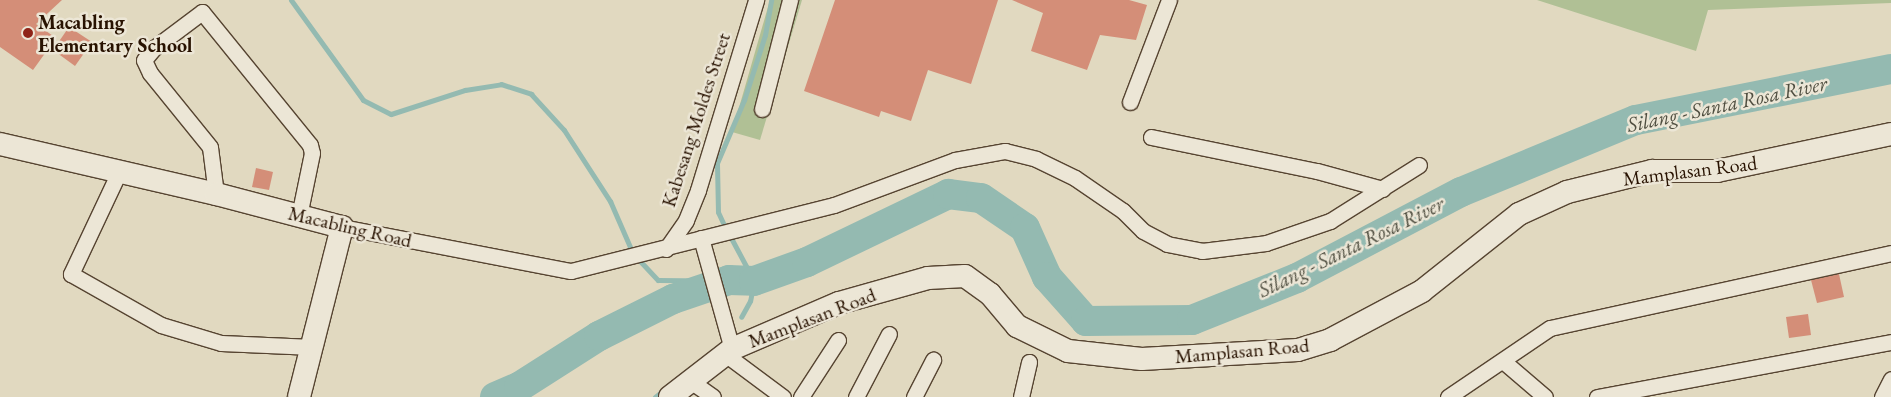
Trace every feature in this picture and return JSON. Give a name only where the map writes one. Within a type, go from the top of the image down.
[{"type":"street","name":"Kabesang Moldes Street","points":[[666,249],[686,220],[698,190],[756,0]]},
{"type":"street","points":[[762,109],[790,0]]},
{"type":"street","points":[[1130,102],[1169,0]]},
{"type":"street","points":[[216,194],[210,147],[150,73],[144,60],[154,48],[202,12],[310,145],[312,153],[300,216]]},
{"type":"street","name":"Mamplasan Road","points":[[670,397],[689,380],[729,351],[839,303],[928,278],[965,276],[990,294],[1017,326],[1068,351],[1142,359],[1298,350],[1330,340],[1422,291],[1518,214],[1567,192],[1652,171],[1717,171],[1891,134]]},
{"type":"street","points":[[1151,137],[1317,171],[1383,189]]},
{"type":"street","name":"Macabling Road","points":[[0,144],[216,194],[342,227],[561,271],[666,249],[703,245],[834,206],[955,160],[1005,151],[1036,159],[1075,178],[1123,211],[1144,231],[1166,244],[1202,251],[1266,243],[1321,224],[1383,189],[1419,165]]},
{"type":"street","points":[[119,172],[71,274],[161,325],[221,344],[313,347]]},
{"type":"street","points":[[299,397],[342,227]]},
{"type":"street","points":[[703,245],[721,308],[729,351],[783,397]]},
{"type":"street","points":[[1448,397],[1550,328],[1891,253]]},
{"type":"street","points":[[856,397],[889,334]]},
{"type":"street","points":[[801,397],[838,340]]},
{"type":"street","points":[[1596,397],[1891,342]]},
{"type":"street","points":[[914,397],[933,360]]},
{"type":"street","points":[[1503,361],[1545,397]]},
{"type":"street","points":[[1021,397],[1029,362]]},
{"type":"street","points":[[1882,397],[1891,379]]},
{"type":"street","points":[[689,380],[713,397]]},
{"type":"green space","points":[[770,0],[802,0],[760,140],[732,132]]},
{"type":"green space","points":[[1537,0],[1891,0],[1891,3],[1708,10],[1696,51]]},
{"type":"building","name":"Macabling Elementary School","points":[[0,0],[62,0],[36,24],[56,38],[33,70],[0,47]]},
{"type":"building","points":[[835,0],[998,0],[971,84],[928,70],[911,121],[881,111],[879,117],[804,91]]},
{"type":"building","points":[[1012,0],[1129,0],[1147,5],[1136,40],[1100,35],[1087,70],[1031,51],[1043,13]]},
{"type":"building","points":[[69,27],[92,42],[75,66],[53,50]]},
{"type":"building","points":[[256,168],[273,172],[269,190],[252,187]]},
{"type":"building","points":[[1839,274],[1844,297],[1817,303],[1811,280]]},
{"type":"building","points":[[1808,314],[1811,335],[1789,338],[1786,317]]},
{"type":"waterway","points":[[291,0],[363,100],[391,114],[465,90],[501,84],[531,94],[564,130],[610,201],[630,247]]},
{"type":"waterway","points":[[724,225],[718,212],[717,163],[744,100],[765,35],[771,0]]},
{"type":"waterway","name":"Silang - Santa Rosa River","points":[[495,397],[519,387],[599,336],[673,299],[729,280],[754,281],[807,262],[948,194],[981,198],[1025,228],[1047,277],[1086,321],[1192,320],[1297,278],[1461,192],[1636,120],[1891,69]]},
{"type":"waterway","points":[[730,236],[754,281],[750,301],[741,317]]},
{"type":"waterway","points":[[640,261],[658,280],[754,281]]},
{"type":"waterway","points":[[655,397],[665,389]]},
{"type":"place","name":"Macabling Elementary School","points":[[28,33]]}]
